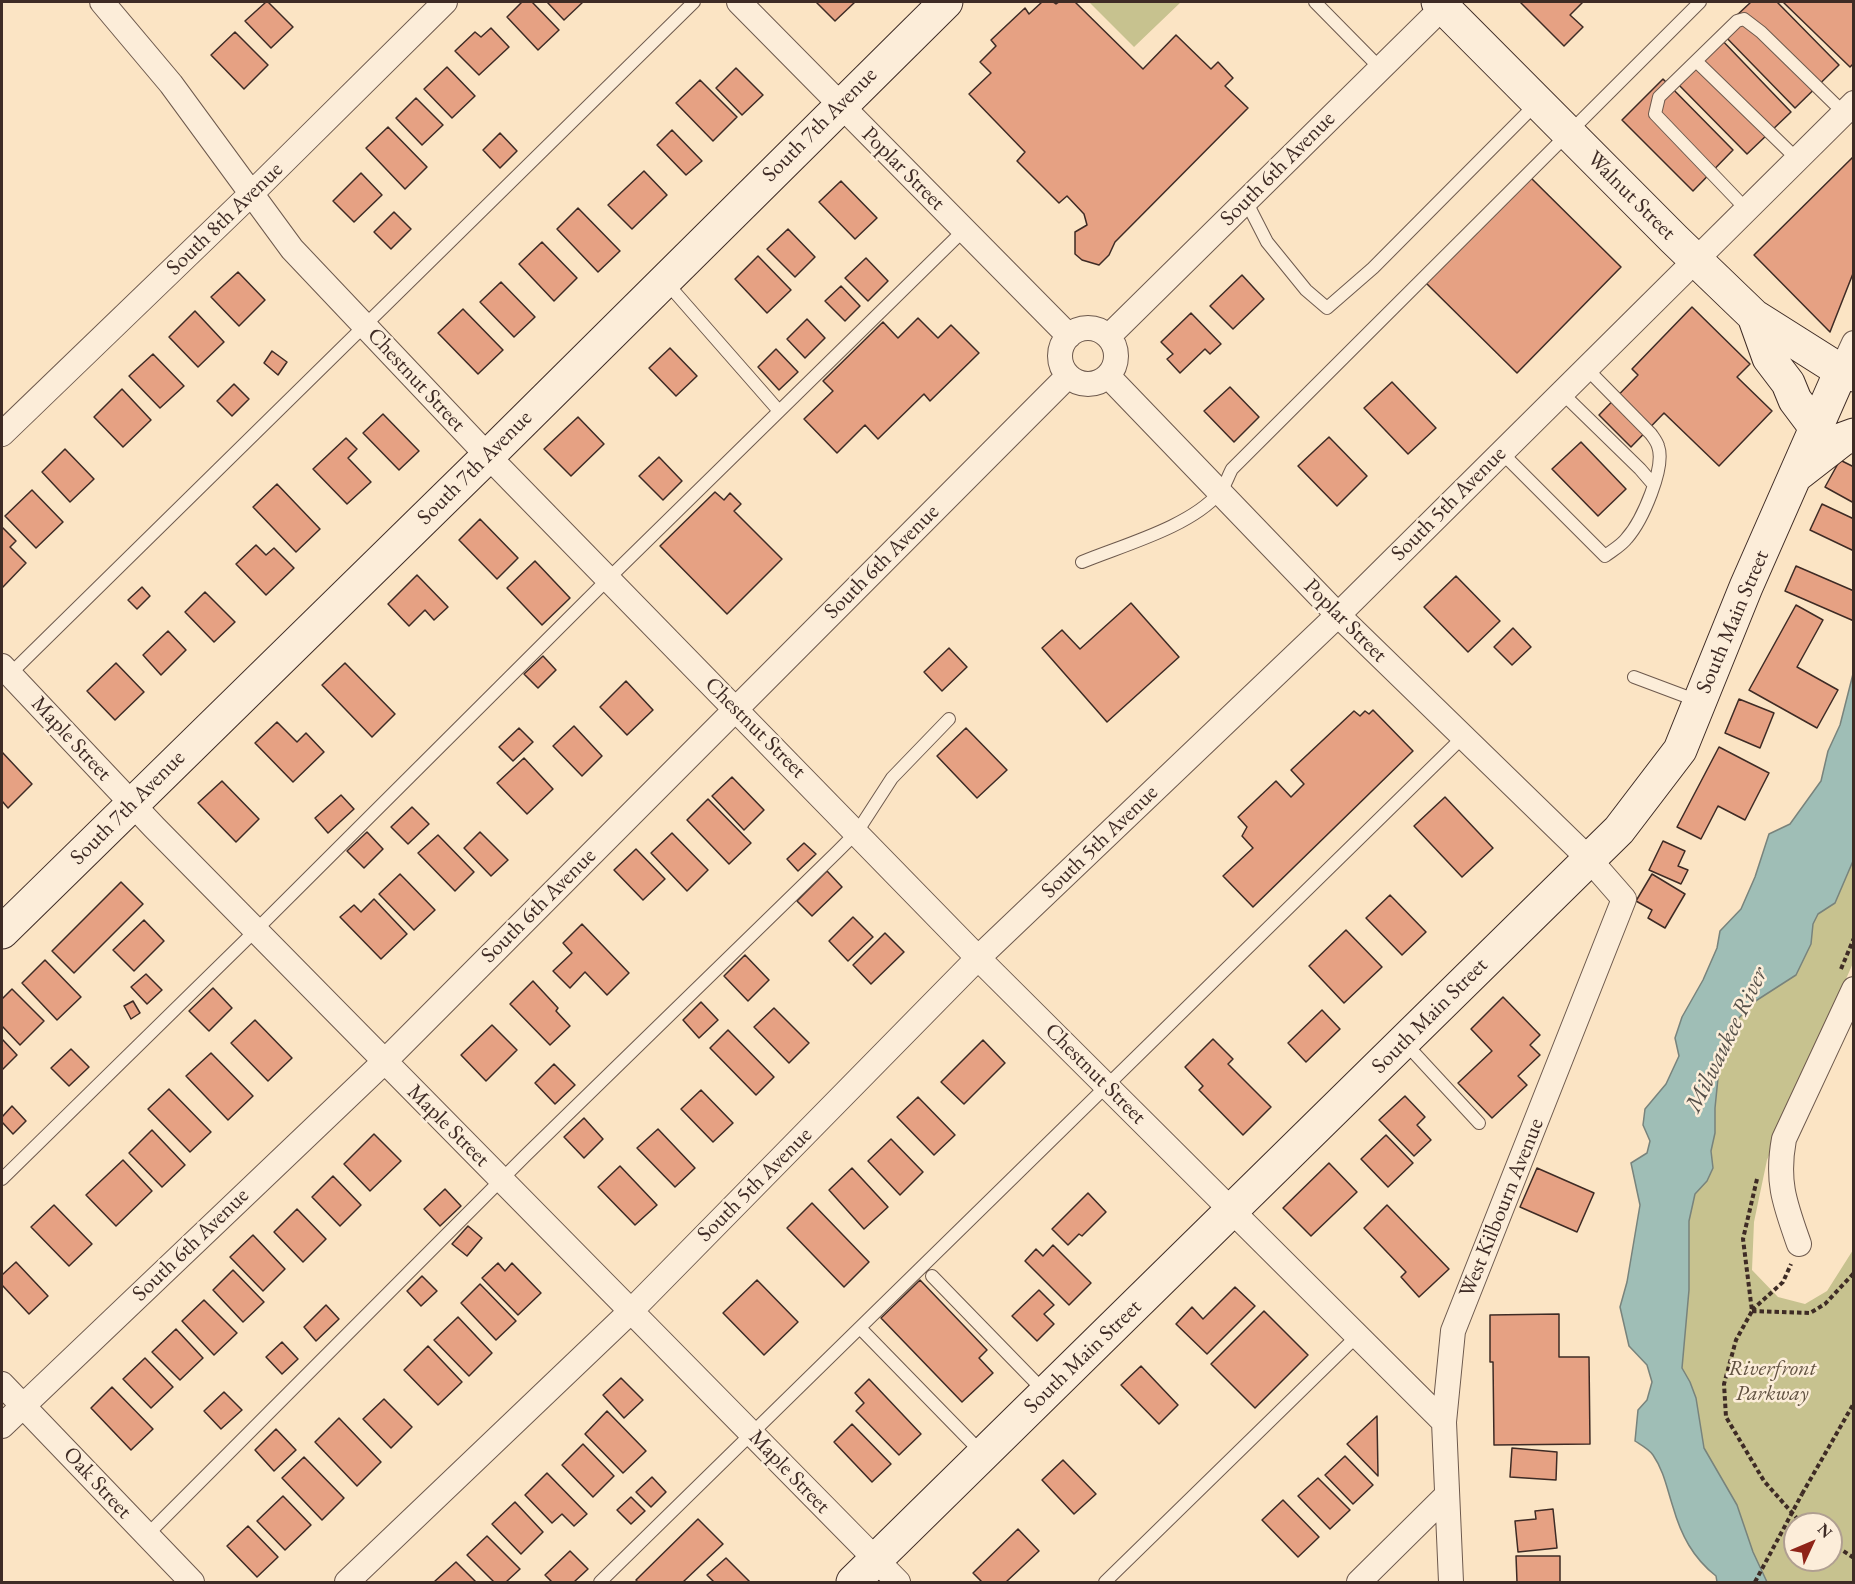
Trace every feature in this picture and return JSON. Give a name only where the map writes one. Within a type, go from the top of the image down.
[{"type":"main road","name":"South 7th Avenue","points":[[2,932],[488,456],[946,2]]},
{"type":"main road","name":"Walnut Street","points":[[1443,3],[1568,133],[1754,316],[1849,363]]},
{"type":"main road","points":[[1754,316],[1769,358],[1788,383],[1795,400],[1816,428]]},
{"type":"main road","name":"South Main Street","points":[[876,1575],[983,1455],[1619,830],[1680,750],[1746,587],[1816,428],[1849,363]]},
{"type":"main road","points":[[1796,475],[1843,439],[1854,435]]},
{"type":"street","name":"Chestnut Street","points":[[102,2],[171,84],[292,249],[488,456],[978,958],[1444,1422]]},
{"type":"street","name":"South 8th Avenue","points":[[2,434],[252,193],[445,2]]},
{"type":"street","name":"Poplar Street","points":[[739,2],[1069,336]]},
{"type":"street","name":"South 6th Avenue","points":[[1109,336],[1443,3]]},
{"type":"street","name":"South 5th Avenue","points":[[347,1582],[631,1311],[978,958],[1338,615],[1694,259],[1747,210],[1849,108]]},
{"type":"street","points":[[1089,328],[1100,330],[1109,336],[1117,357],[1108,376],[1099,382],[1088,384],[1077,382],[1068,376],[1062,366],[1060,356],[1062,345],[1069,336],[1078,330],[1089,328]]},
{"type":"street","name":"South 6th Avenue","points":[[2,1426],[385,1061],[1068,376]]},
{"type":"street","name":"Poplar Street","points":[[1108,376],[1338,615],[1589,859]]},
{"type":"street","name":"Maple Street","points":[[4,675],[752,1434],[876,1575]]},
{"type":"street","name":"West Kilbourn Avenue","points":[[1451,1582],[1444,1422],[1453,1331],[1624,899],[1589,859]]},
{"type":"street","points":[[1799,1244],[1784,1203],[1780,1162],[1784,1139],[1854,989]]},
{"type":"street","name":"Oak Street","points":[[2,1384],[192,1582]]},
{"type":"street","points":[[1359,1582],[1446,1496]]},
{"type":"lane","points":[[4,675],[365,326],[694,2]]},
{"type":"lane","points":[[1315,2],[1380,68]]},
{"type":"lane","points":[[1082,562],[1183,522],[1205,506],[1220,492],[1232,469],[1700,2]]},
{"type":"lane","points":[[1747,210],[1655,114],[1659,97],[1737,21],[1744,20],[1849,108]]},
{"type":"lane","points":[[1696,61],[1797,159]]},
{"type":"lane","points":[[1246,201],[1267,242],[1306,290],[1327,308],[1373,268],[1538,102]]},
{"type":"lane","points":[[2,1179],[964,230]]},
{"type":"lane","points":[[665,280],[780,411]]},
{"type":"lane","points":[[1501,452],[1605,556],[1626,540],[1640,521],[1650,497],[1660,461],[1659,446],[1651,434],[1586,368]]},
{"type":"lane","points":[[1562,392],[1653,484]]},
{"type":"lane","points":[[1634,677],[1700,701]]},
{"type":"lane","points":[[147,1536],[501,1180],[857,832],[892,778],[950,719]]},
{"type":"lane","points":[[600,1582],[1463,737]]},
{"type":"lane","points":[[1404,1042],[1479,1123]]},
{"type":"lane","points":[[932,1276],[1046,1393]]},
{"type":"lane","points":[[860,1328],[983,1455]]},
{"type":"lane","points":[[1105,1582],[1357,1336]]},
{"type":"path","points":[[1799,1244],[1783,1282],[1752,1311],[1810,1313],[1825,1304],[1854,1273]]},
{"type":"path","points":[[1755,1582],[1854,1403]]},
{"type":"green space","points":[[1089,2],[1181,2],[1134,47]]},
{"type":"green space","name":"Riverfront Parkway","points":[[1853,845],[1853,963],[1767,1160],[1754,1222],[1752,1270],[1778,1297],[1805,1304],[1827,1291],[1853,1250],[1853,1582],[1764,1582],[1696,1436],[1677,1362],[1682,1254],[1708,1084],[1728,1022],[1811,915]]},
{"type":"water","name":"Milwaukee River","points":[[1853,674],[1853,861],[1835,903],[1818,914],[1813,924],[1811,944],[1796,975],[1754,1002],[1736,1021],[1719,1068],[1715,1133],[1711,1151],[1713,1168],[1707,1181],[1695,1194],[1689,1221],[1689,1290],[1682,1368],[1696,1398],[1704,1448],[1737,1505],[1753,1552],[1767,1582],[1717,1582],[1716,1576],[1694,1554],[1684,1536],[1657,1461],[1649,1451],[1635,1441],[1638,1410],[1647,1400],[1652,1382],[1647,1365],[1629,1346],[1620,1307],[1627,1282],[1640,1205],[1631,1163],[1647,1153],[1650,1141],[1643,1125],[1645,1109],[1666,1084],[1679,1056],[1675,1038],[1682,1017],[1703,980],[1717,948],[1720,931],[1741,909],[1755,877],[1769,834],[1790,824],[1821,781],[1828,751],[1840,725]]},
{"type":"building","points":[[266,2],[293,27],[271,48],[245,21]]},
{"type":"building","points":[[522,2],[532,2],[559,30],[538,50],[507,17]]},
{"type":"building","points":[[547,2],[583,2],[564,20]]},
{"type":"building","points":[[816,2],[855,2],[835,21]]},
{"type":"building","points":[[1042,2],[1056,4],[1075,2],[1143,69],[1176,35],[1211,69],[1218,62],[1233,78],[1225,86],[1248,108],[1115,242],[1109,255],[1099,265],[1082,260],[1075,254],[1075,232],[1087,225],[1084,214],[1067,196],[1059,203],[1017,161],[1025,152],[969,94],[991,73],[980,62],[996,46],[991,40],[1025,8],[1029,14]]},
{"type":"building","points":[[1520,2],[1583,2],[1570,15],[1583,27],[1564,46]]},
{"type":"building","points":[[1751,2],[1777,2],[1839,65],[1795,108],[1720,31]]},
{"type":"building","points":[[1783,2],[1854,2],[1854,63],[1850,67]]},
{"type":"building","points":[[491,28],[509,47],[479,75],[455,51],[475,32],[481,37]]},
{"type":"building","points":[[235,32],[268,65],[244,89],[211,55]]},
{"type":"building","points":[[1718,36],[1791,112],[1747,154],[1673,79]]},
{"type":"building","points":[[447,67],[475,96],[452,118],[424,89]]},
{"type":"building","points":[[736,68],[763,95],[742,115],[716,88]]},
{"type":"building","points":[[1663,79],[1733,150],[1693,191],[1622,120]]},
{"type":"building","points":[[700,80],[737,117],[713,141],[676,103]]},
{"type":"building","points":[[416,98],[443,125],[422,145],[396,118]]},
{"type":"building","points":[[388,127],[427,167],[405,189],[366,148]]},
{"type":"building","points":[[672,130],[702,161],[686,175],[657,145]]},
{"type":"building","points":[[500,133],[517,151],[500,168],[483,150]]},
{"type":"building","points":[[1854,156],[1854,271],[1830,332],[1754,255]]},
{"type":"building","points":[[644,171],[667,195],[632,229],[608,205]]},
{"type":"building","points":[[361,173],[382,195],[354,222],[333,201]]},
{"type":"building","points":[[1529,176],[1621,267],[1517,373],[1425,282]]},
{"type":"building","points":[[841,181],[877,218],[855,239],[819,202]]},
{"type":"building","points":[[578,208],[620,251],[598,272],[557,229]]},
{"type":"building","points":[[394,212],[411,229],[391,249],[374,232]]},
{"type":"building","points":[[788,229],[815,257],[795,277],[767,249]]},
{"type":"building","points":[[542,242],[577,278],[554,301],[519,264]]},
{"type":"building","points":[[758,256],[791,290],[767,313],[735,279]]},
{"type":"building","points":[[866,258],[888,281],[868,301],[845,278]]},
{"type":"building","points":[[238,272],[265,300],[239,326],[211,297]]},
{"type":"building","points":[[1242,275],[1264,299],[1233,329],[1210,306]]},
{"type":"building","points":[[501,282],[535,317],[514,337],[480,302]]},
{"type":"building","points":[[841,286],[860,306],[845,321],[825,301]]},
{"type":"building","points":[[1692,307],[1750,364],[1737,377],[1772,411],[1719,466],[1664,413],[1631,447],[1599,415],[1638,375],[1632,369]]},
{"type":"building","points":[[463,309],[503,350],[478,374],[438,333]]},
{"type":"building","points":[[195,311],[224,342],[198,367],[169,337]]},
{"type":"building","points":[[1191,313],[1221,344],[1210,354],[1205,349],[1180,373],[1167,359],[1173,354],[1161,342]]},
{"type":"building","points":[[918,318],[938,338],[951,325],[979,353],[930,401],[924,394],[878,439],[865,425],[837,453],[804,419],[833,391],[823,381],[883,322],[898,338]]},
{"type":"building","points":[[807,319],[825,338],[805,358],[787,339]]},
{"type":"building","points":[[670,348],[697,376],[676,396],[649,368]]},
{"type":"building","points":[[776,349],[798,372],[779,390],[758,367]]},
{"type":"building","points":[[272,351],[287,362],[278,375],[264,363]]},
{"type":"building","points":[[153,354],[184,386],[160,408],[129,376]]},
{"type":"building","points":[[1392,382],[1436,428],[1408,454],[1364,408]]},
{"type":"building","points":[[234,384],[249,399],[232,416],[217,401]]},
{"type":"building","points":[[1230,387],[1259,417],[1234,442],[1204,411]]},
{"type":"building","points":[[122,389],[151,420],[123,447],[94,417]]},
{"type":"building","points":[[383,414],[419,451],[399,470],[363,433]]},
{"type":"building","points":[[578,417],[604,444],[571,476],[544,449]]},
{"type":"building","points":[[1329,437],[1367,476],[1337,506],[1298,466]]},
{"type":"building","points":[[346,438],[357,449],[348,458],[371,482],[347,504],[313,469]]},
{"type":"building","points":[[1581,442],[1626,489],[1598,516],[1552,469]]},
{"type":"building","points":[[65,449],[94,479],[70,502],[42,472]]},
{"type":"building","points":[[659,457],[682,481],[663,500],[639,476]]},
{"type":"building","points":[[1840,460],[1854,467],[1854,503],[1825,487]]},
{"type":"building","points":[[277,484],[320,529],[296,552],[253,507]]},
{"type":"building","points":[[32,490],[63,522],[36,548],[5,516]]},
{"type":"building","points":[[715,492],[724,500],[730,493],[741,504],[734,511],[782,559],[727,614],[660,546]]},
{"type":"building","points":[[1822,504],[1854,519],[1854,551],[1810,530]]},
{"type":"building","points":[[480,519],[518,558],[497,579],[459,540]]},
{"type":"building","points":[[2,527],[16,541],[10,547],[26,563],[2,588]]},
{"type":"building","points":[[256,545],[266,555],[274,548],[294,568],[266,595],[236,564]]},
{"type":"building","points":[[535,561],[570,598],[542,625],[507,588]]},
{"type":"building","points":[[1796,566],[1854,591],[1854,621],[1785,591]]},
{"type":"building","points":[[417,575],[448,607],[434,620],[425,610],[409,626],[388,604]]},
{"type":"building","points":[[1456,576],[1500,621],[1468,652],[1424,607]]},
{"type":"building","points":[[142,587],[150,596],[137,609],[128,600]]},
{"type":"building","points":[[205,592],[235,622],[214,642],[185,612]]},
{"type":"building","points":[[1131,603],[1179,657],[1107,722],[1042,648],[1062,630],[1080,649]]},
{"type":"building","points":[[1796,605],[1823,620],[1797,667],[1838,690],[1817,728],[1749,690]]},
{"type":"building","points":[[1513,628],[1531,647],[1512,665],[1494,647]]},
{"type":"building","points":[[168,631],[186,650],[161,675],[143,655]]},
{"type":"building","points":[[949,648],[967,667],[942,691],[924,672]]},
{"type":"building","points":[[543,656],[556,670],[538,688],[524,674]]},
{"type":"building","points":[[116,663],[144,692],[115,720],[87,691]]},
{"type":"building","points":[[345,663],[395,714],[372,737],[322,685]]},
{"type":"building","points":[[626,681],[653,710],[627,735],[600,707]]},
{"type":"building","points":[[1739,699],[1774,713],[1760,748],[1725,733]]},
{"type":"building","points":[[1373,710],[1413,751],[1253,907],[1223,876],[1253,848],[1242,836],[1247,827],[1238,817],[1276,781],[1291,797],[1304,784],[1291,770],[1354,711],[1360,716],[1365,711],[1369,714]]},
{"type":"building","points":[[277,722],[297,742],[306,733],[324,752],[293,782],[255,743]]},
{"type":"building","points":[[574,726],[602,756],[582,776],[553,746]]},
{"type":"building","points":[[519,728],[533,742],[513,761],[499,747]]},
{"type":"building","points":[[966,728],[1007,770],[977,798],[937,756]]},
{"type":"building","points":[[1719,747],[1769,773],[1745,820],[1718,806],[1701,839],[1677,827]]},
{"type":"building","points":[[2,752],[32,784],[8,808],[2,801]]},
{"type":"building","points":[[524,758],[553,789],[527,814],[497,783]]},
{"type":"building","points":[[732,777],[764,810],[744,830],[712,796]]},
{"type":"building","points":[[222,781],[259,819],[236,842],[198,803]]},
{"type":"building","points":[[341,795],[354,809],[328,833],[315,818]]},
{"type":"building","points":[[1445,797],[1493,848],[1462,877],[1414,826]]},
{"type":"building","points":[[708,799],[751,843],[729,864],[687,820]]},
{"type":"building","points":[[412,807],[429,824],[408,844],[391,827]]},
{"type":"building","points":[[367,832],[383,849],[364,868],[347,851]]},
{"type":"building","points":[[480,832],[508,860],[491,876],[464,848]]},
{"type":"building","points":[[672,833],[708,870],[687,891],[651,853]]},
{"type":"building","points":[[438,835],[474,872],[455,891],[418,853]]},
{"type":"building","points":[[1663,841],[1685,851],[1678,866],[1688,870],[1681,884],[1649,870]]},
{"type":"building","points":[[804,843],[816,854],[798,871],[787,859]]},
{"type":"building","points":[[636,849],[665,879],[643,900],[614,870]]},
{"type":"building","points":[[827,871],[842,887],[812,916],[797,901]]},
{"type":"building","points":[[400,874],[435,910],[414,930],[379,894]]},
{"type":"building","points":[[1652,874],[1685,894],[1665,928],[1648,918],[1652,910],[1636,901]]},
{"type":"building","points":[[121,882],[143,904],[74,973],[52,951]]},
{"type":"building","points":[[1390,895],[1426,932],[1402,955],[1366,918]]},
{"type":"building","points":[[374,899],[407,934],[381,959],[340,917],[354,905],[361,912]]},
{"type":"building","points":[[853,917],[873,937],[848,961],[829,941]]},
{"type":"building","points":[[144,920],[164,941],[134,971],[113,950]]},
{"type":"building","points":[[582,924],[629,973],[607,995],[585,972],[570,988],[553,971],[572,953],[563,943]]},
{"type":"building","points":[[1346,930],[1382,967],[1344,1003],[1309,966]]},
{"type":"building","points":[[885,933],[904,952],[871,984],[853,965]]},
{"type":"building","points":[[745,955],[769,980],[748,1001],[724,976]]},
{"type":"building","points":[[45,960],[81,997],[57,1020],[22,983]]},
{"type":"building","points":[[146,974],[162,990],[147,1004],[131,987]]},
{"type":"building","points":[[533,981],[558,1008],[556,1011],[570,1026],[550,1045],[510,1004]]},
{"type":"building","points":[[213,988],[232,1008],[209,1031],[189,1011]]},
{"type":"building","points":[[12,989],[44,1021],[20,1045],[2,1026],[2,999]]},
{"type":"building","points":[[1503,997],[1540,1035],[1530,1045],[1540,1055],[1518,1076],[1527,1085],[1492,1118],[1458,1083],[1492,1051],[1471,1029]]},
{"type":"building","points":[[133,1001],[140,1013],[131,1019],[124,1006]]},
{"type":"building","points":[[701,1002],[718,1020],[699,1038],[683,1020]]},
{"type":"building","points":[[774,1008],[809,1043],[789,1063],[754,1027]]},
{"type":"building","points":[[1322,1010],[1340,1029],[1306,1062],[1288,1043]]},
{"type":"building","points":[[255,1020],[292,1058],[268,1081],[231,1043]]},
{"type":"building","points":[[492,1025],[517,1050],[486,1081],[461,1055]]},
{"type":"building","points":[[728,1030],[774,1077],[756,1095],[710,1048]]},
{"type":"building","points":[[2,1039],[17,1055],[2,1070]]},
{"type":"building","points":[[1213,1039],[1233,1059],[1228,1064],[1271,1107],[1243,1135],[1199,1090],[1203,1086],[1185,1067]]},
{"type":"building","points":[[983,1040],[1005,1063],[964,1104],[941,1082]]},
{"type":"building","points":[[71,1049],[89,1067],[69,1086],[51,1068]]},
{"type":"building","points":[[211,1053],[253,1096],[228,1120],[186,1076]]},
{"type":"building","points":[[554,1064],[575,1085],[555,1104],[535,1083]]},
{"type":"building","points":[[169,1089],[211,1132],[190,1152],[148,1109]]},
{"type":"building","points":[[701,1090],[733,1123],[713,1142],[681,1109]]},
{"type":"building","points":[[1405,1096],[1425,1117],[1417,1125],[1431,1140],[1414,1156],[1379,1120]]},
{"type":"building","points":[[918,1097],[955,1135],[934,1155],[897,1117]]},
{"type":"building","points":[[12,1106],[26,1121],[13,1134],[2,1122],[2,1117]]},
{"type":"building","points":[[584,1118],[603,1139],[584,1158],[564,1137]]},
{"type":"building","points":[[658,1129],[695,1168],[675,1187],[637,1148]]},
{"type":"building","points":[[152,1130],[185,1165],[162,1187],[129,1153]]},
{"type":"building","points":[[374,1134],[401,1161],[370,1191],[344,1164]]},
{"type":"building","points":[[1386,1135],[1413,1163],[1388,1187],[1361,1159]]},
{"type":"building","points":[[891,1139],[923,1172],[900,1195],[868,1161]]},
{"type":"building","points":[[123,1160],[152,1191],[116,1226],[86,1195]]},
{"type":"building","points":[[1329,1163],[1357,1192],[1311,1236],[1283,1208]]},
{"type":"building","points":[[620,1166],[657,1205],[635,1225],[598,1187]]},
{"type":"building","points":[[852,1168],[888,1207],[864,1229],[829,1190]]},
{"type":"building","points":[[1537,1168],[1594,1193],[1577,1232],[1520,1207]]},
{"type":"building","points":[[333,1176],[361,1205],[340,1226],[312,1197]]},
{"type":"building","points":[[445,1189],[461,1206],[440,1226],[424,1209]]},
{"type":"building","points":[[1088,1193],[1106,1212],[1082,1236],[1079,1234],[1068,1245],[1052,1229]]},
{"type":"building","points":[[812,1203],[869,1262],[844,1287],[787,1228]]},
{"type":"building","points":[[54,1205],[92,1244],[69,1266],[31,1227]]},
{"type":"building","points":[[1387,1205],[1449,1269],[1419,1297],[1401,1277],[1406,1272],[1364,1228]]},
{"type":"building","points":[[297,1209],[326,1239],[303,1262],[274,1232]]},
{"type":"building","points":[[468,1226],[482,1238],[467,1256],[452,1244]]},
{"type":"building","points":[[253,1235],[285,1269],[263,1291],[230,1257]]},
{"type":"building","points":[[1053,1245],[1091,1283],[1069,1305],[1025,1261],[1036,1249],[1043,1256]]},
{"type":"building","points":[[16,1262],[48,1296],[29,1314],[2,1285],[2,1275]]},
{"type":"building","points":[[498,1263],[505,1271],[512,1263],[541,1293],[518,1315],[482,1278]]},
{"type":"building","points":[[233,1270],[264,1302],[243,1322],[213,1290]]},
{"type":"building","points":[[422,1276],[437,1291],[421,1306],[407,1291]]},
{"type":"building","points":[[757,1280],[798,1322],[764,1355],[723,1313]]},
{"type":"building","points":[[920,1280],[987,1350],[979,1358],[993,1373],[962,1402],[881,1318]]},
{"type":"building","points":[[480,1284],[516,1321],[496,1340],[461,1303]]},
{"type":"building","points":[[1235,1287],[1255,1306],[1207,1354],[1176,1324],[1192,1307],[1203,1319]]},
{"type":"building","points":[[1039,1290],[1054,1305],[1044,1314],[1054,1324],[1037,1341],[1012,1316]]},
{"type":"building","points":[[204,1300],[237,1333],[214,1355],[182,1321]]},
{"type":"building","points":[[326,1305],[339,1319],[316,1341],[304,1327]]},
{"type":"building","points":[[1264,1311],[1308,1355],[1255,1408],[1211,1364]]},
{"type":"building","points":[[1559,1314],[1559,1357],[1589,1357],[1590,1444],[1494,1445],[1490,1315]]},
{"type":"building","points":[[458,1317],[492,1353],[469,1376],[434,1340]]},
{"type":"building","points":[[176,1329],[203,1358],[180,1380],[152,1352]]},
{"type":"building","points":[[282,1342],[298,1359],[282,1374],[266,1357]]},
{"type":"building","points":[[428,1346],[462,1382],[438,1405],[404,1370]]},
{"type":"building","points":[[145,1358],[173,1387],[151,1408],[123,1379]]},
{"type":"building","points":[[1141,1366],[1178,1405],[1159,1424],[1121,1385]]},
{"type":"building","points":[[621,1378],[643,1400],[624,1418],[603,1395]]},
{"type":"building","points":[[869,1379],[921,1434],[899,1455],[856,1411],[864,1403],[855,1393]]},
{"type":"building","points":[[112,1387],[153,1429],[131,1450],[91,1408]]},
{"type":"building","points":[[224,1392],[242,1410],[221,1429],[204,1411]]},
{"type":"building","points":[[384,1399],[412,1427],[391,1448],[363,1419]]},
{"type":"building","points":[[607,1411],[646,1451],[623,1473],[585,1434]]},
{"type":"building","points":[[1377,1416],[1378,1476],[1347,1444]]},
{"type":"building","points":[[339,1418],[381,1462],[357,1486],[315,1442]]},
{"type":"building","points":[[852,1424],[891,1464],[872,1482],[834,1442]]},
{"type":"building","points":[[276,1429],[296,1450],[274,1471],[255,1450]]},
{"type":"building","points":[[583,1444],[614,1476],[593,1497],[562,1465]]},
{"type":"building","points":[[1512,1448],[1557,1452],[1556,1480],[1510,1477]]},
{"type":"building","points":[[1345,1456],[1373,1485],[1353,1504],[1325,1475]]},
{"type":"building","points":[[304,1457],[344,1498],[322,1520],[282,1478]]},
{"type":"building","points":[[1063,1460],[1096,1494],[1074,1514],[1042,1480]]},
{"type":"building","points":[[547,1473],[587,1514],[574,1526],[562,1514],[552,1523],[525,1495]]},
{"type":"building","points":[[652,1477],[666,1492],[651,1507],[636,1492]]},
{"type":"building","points":[[1318,1478],[1350,1510],[1330,1529],[1298,1496]]},
{"type":"building","points":[[283,1496],[311,1525],[285,1550],[257,1521]]},
{"type":"building","points":[[631,1497],[645,1511],[631,1524],[617,1510]]},
{"type":"building","points":[[1283,1500],[1319,1537],[1298,1557],[1262,1520]]},
{"type":"building","points":[[515,1502],[543,1532],[521,1554],[492,1524]]},
{"type":"building","points":[[1553,1509],[1557,1548],[1518,1552],[1515,1521],[1536,1519],[1535,1511]]},
{"type":"building","points":[[698,1519],[723,1544],[683,1582],[638,1582],[636,1580]]},
{"type":"building","points":[[248,1526],[278,1557],[257,1577],[227,1546]]},
{"type":"building","points":[[1018,1529],[1039,1551],[1006,1582],[982,1582],[973,1573]]},
{"type":"building","points":[[487,1536],[520,1569],[506,1582],[494,1582],[467,1555]]},
{"type":"building","points":[[570,1551],[588,1569],[574,1582],[552,1582],[545,1575]]},
{"type":"building","points":[[1516,1556],[1560,1556],[1560,1582],[1517,1582]]},
{"type":"building","points":[[726,1558],[750,1582],[714,1582],[707,1575]]},
{"type":"building","points":[[456,1562],[476,1582],[434,1582]]}]
